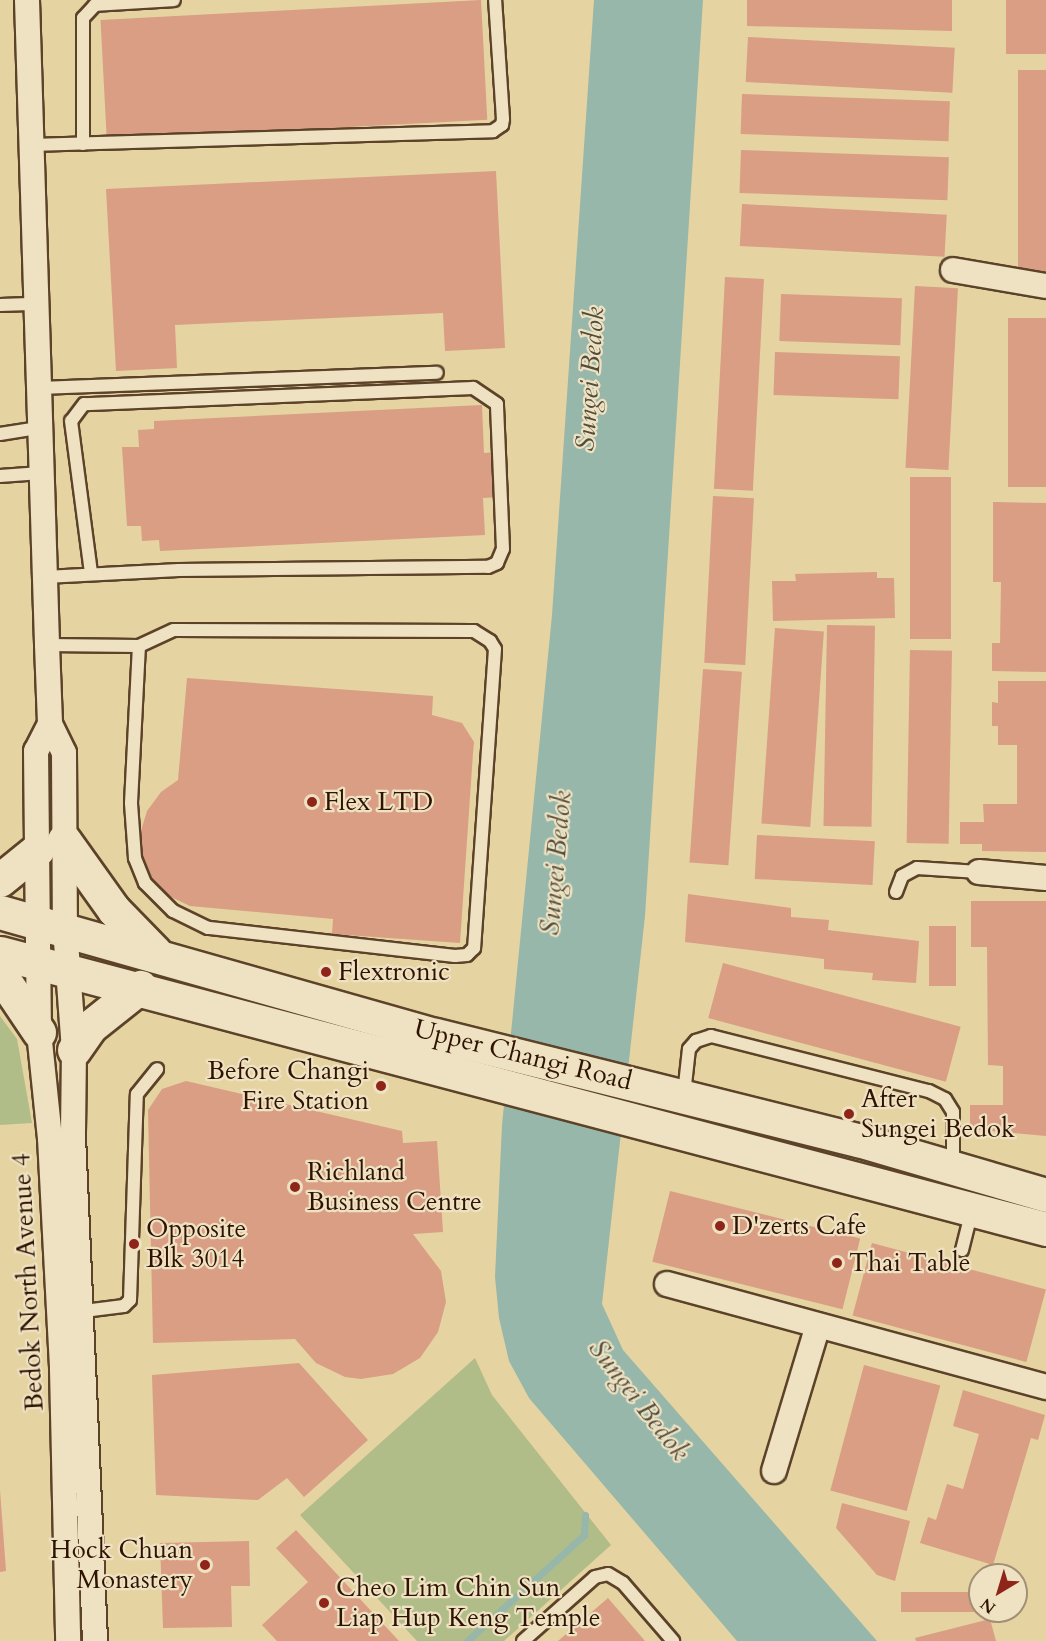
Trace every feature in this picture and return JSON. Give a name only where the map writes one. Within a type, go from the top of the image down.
[{"type":"street","points":[[27,0],[46,645]]},
{"type":"street","points":[[952,270],[1046,286]]},
{"type":"street","name":"Bedok North Avenue 4","points":[[46,645],[50,724],[64,753],[50,845],[51,924],[54,966],[74,1050],[73,1137],[84,1311],[99,1635]]},
{"type":"street","points":[[0,880],[50,845],[157,954]]},
{"type":"street","points":[[979,872],[1046,878]]},
{"type":"street","name":"Upper Changi Road","points":[[0,912],[51,924],[500,1052],[635,1082],[1046,1195]]},
{"type":"street","name":"Upper Changi Road","points":[[0,953],[140,987],[496,1086],[1046,1229]]},
{"type":"street","name":"Bedok North Avenue 4","points":[[54,966],[39,1032],[50,1138],[62,1369],[68,1641]]},
{"type":"street","points":[[0,974],[39,1032]]},
{"type":"street","points":[[74,1050],[91,1026],[140,987]]},
{"type":"street","points":[[667,1284],[1046,1387]]},
{"type":"street","points":[[774,1471],[818,1325]]},
{"type":"lane","points":[[83,144],[83,18],[95,5],[174,0]]},
{"type":"lane","points":[[31,145],[493,131],[502,125],[503,119],[495,0]]},
{"type":"lane","points":[[0,305],[37,304]]},
{"type":"lane","points":[[39,388],[437,373]]},
{"type":"lane","points":[[45,577],[91,573],[488,567],[497,563],[502,549],[500,415],[497,405],[473,388],[84,404],[71,421],[91,573]]},
{"type":"lane","points":[[0,434],[39,428]]},
{"type":"lane","points":[[0,476],[41,473]]},
{"type":"lane","points":[[46,645],[139,646],[174,630],[474,631],[490,641],[495,649],[474,948],[467,955],[454,956],[208,928],[173,910],[145,883],[135,858],[131,803],[139,646]]},
{"type":"lane","points":[[896,892],[902,876],[917,868],[979,872]]},
{"type":"lane","points":[[684,1095],[688,1049],[711,1036],[929,1091],[945,1099],[953,1112],[953,1168]]},
{"type":"lane","points":[[84,1311],[124,1306],[130,1300],[137,1094],[157,1069]]},
{"type":"lane","points":[[962,1250],[972,1208]]},
{"type":"lane","points":[[523,1641],[594,1577],[608,1574],[623,1583],[673,1641]]},
{"type":"green space","points":[[0,1016],[17,1039],[32,1123],[0,1125]]},
{"type":"green space","points":[[475,1358],[492,1395],[611,1545],[504,1641],[417,1641],[300,1515]]},
{"type":"water","name":"Sungei Bedok","points":[[594,0],[703,0],[645,916],[602,1304],[623,1350],[877,1641],[737,1641],[529,1398],[509,1361],[499,1318],[495,1277],[502,1125],[552,615]]},
{"type":"building","points":[[481,0],[487,120],[107,140],[101,20]]},
{"type":"building","points":[[747,0],[952,0],[952,31],[747,26]]},
{"type":"building","points":[[1006,0],[1046,0],[1046,54],[1006,54]]},
{"type":"building","points":[[748,37],[955,48],[952,93],[746,82]]},
{"type":"building","points":[[1018,70],[1046,70],[1046,272],[1018,272]]},
{"type":"building","points":[[742,94],[950,101],[948,141],[741,134]]},
{"type":"building","points":[[741,150],[949,157],[947,200],[739,193]]},
{"type":"building","points":[[496,171],[505,348],[445,351],[443,313],[175,325],[177,368],[116,371],[106,189]]},
{"type":"building","points":[[742,204],[947,215],[945,257],[740,246]]},
{"type":"building","points":[[725,277],[764,279],[753,491],[714,489]]},
{"type":"building","points":[[915,286],[958,288],[948,470],[905,468]]},
{"type":"building","points":[[781,294],[902,298],[900,345],[779,341]]},
{"type":"building","points":[[1008,318],[1046,318],[1046,487],[1008,487]]},
{"type":"building","points":[[775,352],[900,356],[898,399],[773,395]]},
{"type":"building","points":[[482,405],[484,453],[497,452],[500,497],[483,498],[485,535],[160,551],[159,540],[142,541],[141,526],[127,526],[122,447],[139,447],[138,430],[154,429],[154,421]]},
{"type":"building","points":[[910,477],[951,477],[951,639],[910,639]]},
{"type":"building","points":[[713,496],[754,498],[745,665],[704,663]]},
{"type":"building","points":[[993,502],[1046,503],[1046,672],[992,671],[992,643],[1000,643],[1001,582],[993,582]]},
{"type":"building","points":[[877,572],[877,578],[894,578],[895,618],[773,621],[772,581],[796,581],[795,574]]},
{"type":"building","points":[[827,625],[875,626],[871,827],[823,826]]},
{"type":"building","points":[[775,628],[824,631],[810,827],[761,824]]},
{"type":"building","points":[[910,650],[952,651],[949,844],[907,843]]},
{"type":"building","points":[[703,669],[742,672],[728,865],[689,863]]},
{"type":"building","name":"Flex LTD","points":[[187,678],[433,696],[432,715],[462,723],[474,742],[460,943],[332,934],[333,919],[190,906],[169,896],[152,879],[142,857],[140,834],[147,811],[161,792],[178,780]]},
{"type":"building","points":[[998,681],[1046,681],[1046,852],[982,851],[982,844],[960,844],[960,822],[984,822],[983,804],[1017,804],[1017,745],[998,745],[998,726],[992,726],[992,702],[998,703]]},
{"type":"building","points":[[757,835],[875,841],[873,885],[755,879]]},
{"type":"building","points":[[688,894],[791,908],[791,917],[829,920],[828,930],[919,941],[916,983],[872,980],[873,973],[824,969],[824,959],[685,942]]},
{"type":"building","points":[[971,901],[1046,901],[1046,1136],[970,1129],[970,1105],[1003,1105],[1003,1066],[988,1065],[987,947],[971,947]]},
{"type":"building","points":[[929,926],[956,926],[956,986],[929,986]]},
{"type":"building","points":[[723,963],[961,1027],[946,1082],[708,1018]]},
{"type":"building","name":"Richland Business Centre","points":[[186,1081],[402,1131],[403,1143],[437,1141],[443,1232],[413,1234],[441,1271],[446,1302],[438,1332],[420,1358],[393,1374],[361,1379],[345,1377],[316,1363],[295,1339],[153,1343],[148,1110],[162,1089]]},
{"type":"building","points":[[670,1191],[860,1238],[843,1309],[652,1262]]},
{"type":"building","points":[[872,1243],[1046,1290],[1026,1362],[853,1315]]},
{"type":"building","points":[[299,1363],[368,1440],[304,1497],[287,1478],[258,1500],[156,1495],[152,1375]]},
{"type":"building","points":[[864,1365],[940,1385],[907,1511],[830,1491]]},
{"type":"building","points":[[963,1390],[1045,1415],[1038,1440],[1031,1438],[994,1563],[986,1563],[920,1543],[928,1517],[936,1520],[947,1484],[963,1489],[979,1434],[953,1426]]},
{"type":"building","points":[[0,1490],[6,1571],[0,1572]]},
{"type":"building","points":[[842,1503],[910,1521],[895,1581],[877,1575],[836,1528]]},
{"type":"building","name":"Cheo Lim Chin Sun Liap Hup Keng Temple","points":[[296,1530],[399,1641],[277,1641],[262,1625],[308,1582],[276,1548]]},
{"type":"building","name":"Hock Chuan Monastery","points":[[249,1541],[250,1586],[231,1586],[232,1627],[163,1628],[160,1543]]},
{"type":"building","points":[[901,1592],[968,1592],[968,1612],[901,1612]]},
{"type":"building","points":[[608,1598],[645,1641],[558,1641]]},
{"type":"building","points":[[974,1623],[991,1623],[996,1641],[916,1641],[915,1638]]},
{"type":"waterway","points":[[467,1641],[584,1535],[585,1515]]},
{"type":"place","name":"Flex LTD","points":[[312,802]]},
{"type":"place","name":"Flextronic","points":[[326,972]]},
{"type":"place","name":"Before Changi Fire Station","points":[[381,1086]]},
{"type":"place","name":"After Sungei Bedok","points":[[849,1114]]},
{"type":"place","name":"Richland Business Centre","points":[[295,1187]]},
{"type":"place","name":"D'zerts Cafe","points":[[720,1226]]},
{"type":"place","name":"Opposite Blk 3014","points":[[134,1244]]},
{"type":"place","name":"Thai Table","points":[[837,1263]]},
{"type":"place","name":"Hock Chuan Monastery","points":[[205,1565]]},
{"type":"place","name":"Cheo Lim Chin Sun Liap Hup Keng Temple","points":[[324,1603]]}]
